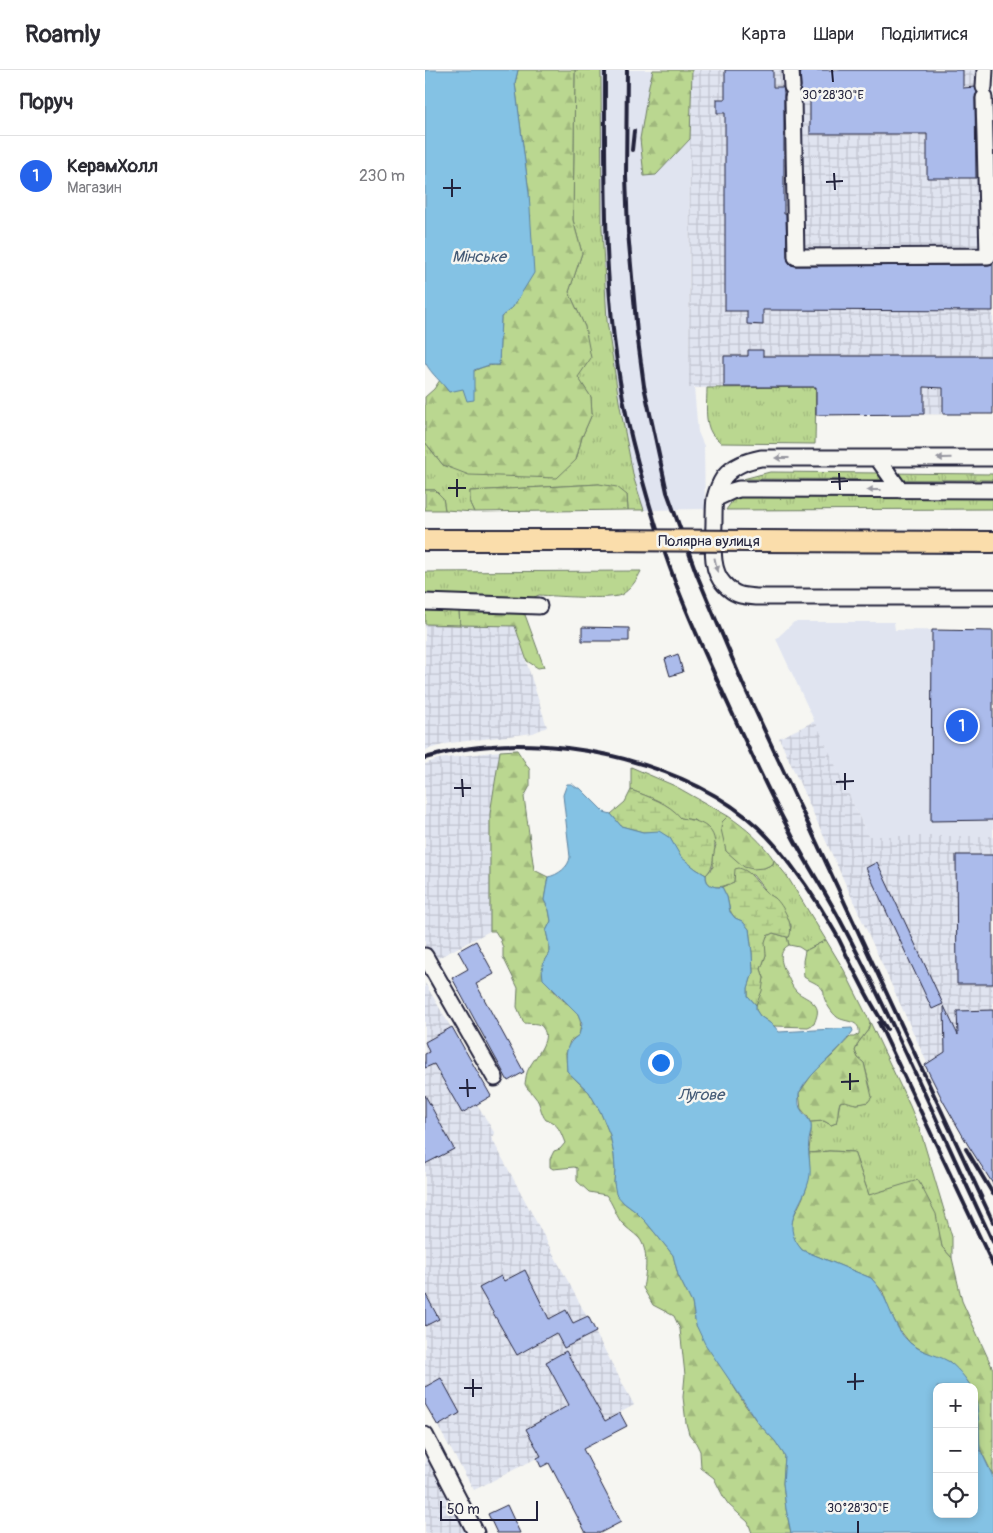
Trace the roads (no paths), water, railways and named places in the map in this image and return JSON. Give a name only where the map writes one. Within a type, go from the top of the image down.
[{"type":"main road","name":"Полярна вулиця","points":[[425,540],[993,542]]},
{"type":"street","points":[[791,70],[796,257],[988,256],[985,70]]},
{"type":"street","points":[[991,459],[761,458],[747,462],[732,469],[723,478],[718,488],[715,499],[714,556],[717,572],[723,583],[739,596],[993,597]]},
{"type":"street","points":[[877,459],[900,490]]},
{"type":"street","points":[[715,499],[739,489],[993,490]]},
{"type":"street","points":[[425,602],[539,606]]},
{"type":"street","points":[[425,956],[495,1078]]},
{"type":"street","points":[[425,1435],[476,1533]]},
{"type":"water","name":"Мінське","points":[[425,70],[518,70],[515,83],[529,193],[534,273],[513,307],[501,317],[499,365],[489,365],[474,370],[474,400],[467,401],[463,389],[449,392],[425,362]]},
{"type":"water","name":"Лугове","points":[[567,784],[572,784],[580,788],[604,812],[611,814],[621,826],[643,832],[659,831],[670,838],[681,857],[706,875],[709,883],[716,887],[722,887],[727,897],[730,912],[749,929],[753,972],[748,988],[748,996],[756,1005],[756,1010],[760,1016],[779,1032],[852,1028],[853,1031],[847,1039],[811,1076],[799,1093],[799,1106],[811,1124],[809,1144],[810,1175],[792,1221],[792,1230],[795,1240],[802,1250],[871,1278],[882,1293],[903,1336],[919,1349],[951,1363],[961,1372],[968,1383],[933,1383],[933,1518],[978,1518],[978,1414],[980,1449],[993,1477],[993,1533],[791,1533],[783,1483],[785,1456],[775,1441],[758,1423],[705,1344],[696,1325],[692,1303],[678,1275],[673,1255],[646,1222],[616,1194],[614,1155],[610,1135],[600,1111],[589,1092],[567,1071],[568,1046],[579,1035],[582,1024],[578,1014],[543,979],[542,969],[549,953],[546,931],[551,921],[549,910],[544,900],[548,877],[562,870],[568,864],[570,857],[563,795]]},
{"type":"railway","points":[[605,70],[607,256],[615,348],[632,440],[663,548],[697,634],[761,774],[880,998],[993,1242]]},
{"type":"railway","points":[[627,70],[626,176],[628,232],[637,333],[644,386],[667,492],[697,575],[743,684],[993,1222]]},
{"type":"railway","points":[[632,150],[634,131]]},
{"type":"railway","points":[[425,758],[458,750],[483,747],[529,745],[567,748],[645,765],[683,779],[717,797],[749,819],[775,845],[800,876],[835,932],[875,1010],[887,1029]]},
{"type":"railway","points":[[879,1023],[993,1265]]},
{"type":"railway","points":[[966,1149],[993,1194]]},
{"type":"place","name":"КерамХолл","points":[[962,726]]}]
